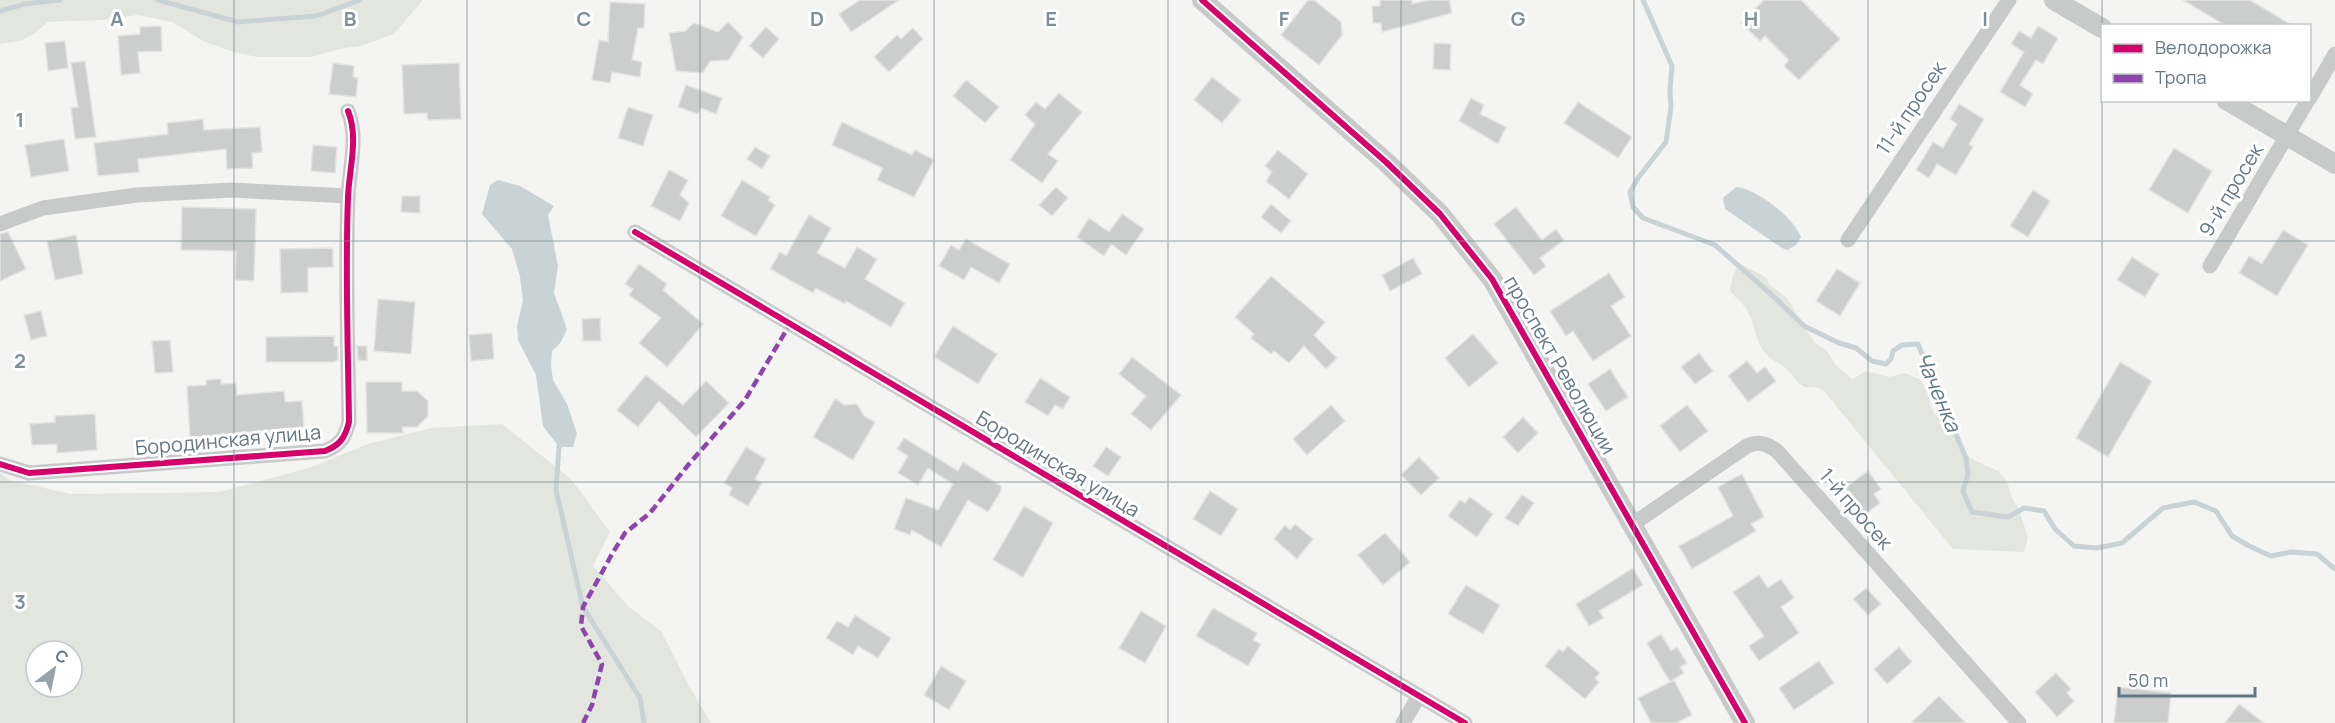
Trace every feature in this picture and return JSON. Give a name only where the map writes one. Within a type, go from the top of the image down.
[{"type":"street","name":"проспект Революции","points":[[1202,0],[1386,162],[1440,214],[1492,279],[1745,723]]},
{"type":"street","name":"11-й просек","points":[[1848,240],[2009,0]]},
{"type":"street","points":[[2054,0],[2101,27]]},
{"type":"street","name":"9-й просек","points":[[2311,96],[2335,54]]},
{"type":"street","points":[[2229,102],[2335,164]]},
{"type":"street","name":"9-й просек","points":[[2210,266],[2307,102]]},
{"type":"street","name":"Бородинская улица","points":[[0,464],[29,473],[325,451],[338,446],[349,422],[348,196],[353,142],[352,121],[348,111]]},
{"type":"street","points":[[0,224],[43,208],[137,195],[232,190],[348,196]]},
{"type":"street","name":"Бородинская улица","points":[[635,232],[1465,723]]},
{"type":"street","name":"1-й просек","points":[[1633,524],[1747,446],[1767,443],[2019,723]]},
{"type":"street","points":[[1403,723],[1419,696]]},
{"type":"shaded area","points":[[0,0],[423,0],[394,34],[361,46],[311,57],[257,57],[205,42],[172,22],[138,15],[101,20],[48,22],[35,33],[20,41],[0,44]]},
{"type":"shaded area","points":[[498,180],[520,186],[554,206],[548,215],[558,266],[554,293],[567,329],[561,342],[552,351],[551,366],[553,380],[567,404],[577,434],[573,447],[559,447],[543,426],[536,375],[518,340],[517,326],[523,300],[520,277],[512,249],[482,214],[490,185]]},
{"type":"shaded area","points":[[1736,187],[1764,198],[1783,213],[1801,237],[1796,245],[1787,250],[1782,248],[1725,209],[1723,198]]},
{"type":"shaded area","points":[[1745,266],[1767,278],[1769,284],[1787,298],[1814,342],[1827,351],[1835,364],[1852,379],[1866,371],[1889,377],[1905,373],[1919,379],[1924,384],[1934,414],[1951,427],[1970,458],[1998,471],[2007,481],[2028,538],[2024,552],[1953,549],[1823,390],[1806,387],[1799,383],[1763,350],[1751,317],[1730,290],[1737,268]]},
{"type":"shaded area","points":[[502,424],[571,479],[610,532],[593,566],[629,607],[661,631],[711,723],[0,723],[0,473],[9,480],[71,494],[219,492],[309,468],[368,444],[431,428]]},
{"type":"building","points":[[860,0],[899,0],[851,32],[839,14]]},
{"type":"building","points":[[1308,0],[1314,0],[1341,22],[1342,35],[1319,65],[1281,35]]},
{"type":"building","points":[[1380,0],[1412,0],[1412,4],[1429,0],[1449,0],[1452,13],[1382,32],[1381,23],[1373,23],[1372,6],[1380,6]]},
{"type":"building","points":[[1764,0],[1801,0],[1840,39],[1799,80],[1784,66],[1789,60],[1765,36],[1760,41],[1741,23]]},
{"type":"building","points":[[2183,0],[2250,0],[2290,24],[2223,24]]},
{"type":"building","points":[[610,2],[645,4],[644,28],[638,28],[632,60],[642,62],[640,77],[612,72],[610,83],[592,80],[599,40],[608,42]]},
{"type":"building","points":[[728,22],[743,37],[729,60],[710,61],[703,73],[676,71],[669,33],[685,31],[694,23],[718,32]]},
{"type":"building","points":[[161,26],[162,51],[138,52],[140,73],[121,75],[118,36],[140,34],[140,27]]},
{"type":"building","points":[[2038,26],[2058,38],[2043,64],[2036,60],[2020,85],[2033,94],[2025,107],[2000,92],[2024,52],[2011,44],[2019,31],[2031,38]]},
{"type":"building","points":[[766,27],[779,39],[763,58],[749,46]]},
{"type":"building","points":[[913,28],[923,39],[889,72],[874,57],[897,35],[901,39]]},
{"type":"building","points":[[65,41],[68,68],[48,71],[45,43]]},
{"type":"building","points":[[1434,43],[1451,44],[1450,70],[1433,69]]},
{"type":"building","points":[[85,61],[96,137],[75,139],[71,108],[78,107],[71,63]]},
{"type":"building","points":[[333,63],[354,66],[353,77],[358,78],[356,97],[329,94]]},
{"type":"building","points":[[459,63],[461,119],[428,120],[427,113],[404,114],[402,65]]},
{"type":"building","points":[[1212,77],[1241,100],[1222,123],[1194,100]]},
{"type":"building","points":[[966,80],[999,107],[985,123],[953,96]]},
{"type":"building","points":[[686,85],[722,98],[716,114],[701,108],[698,114],[678,107]]},
{"type":"building","points":[[1059,93],[1082,112],[1048,154],[1058,161],[1042,183],[1010,160],[1035,124],[1025,115],[1036,102],[1045,109]]},
{"type":"building","points":[[1471,98],[1484,105],[1480,114],[1506,127],[1498,144],[1459,121]]},
{"type":"building","points":[[1578,102],[1632,137],[1618,158],[1564,123]]},
{"type":"building","points":[[1959,104],[1984,119],[1969,144],[1973,147],[1956,175],[1937,164],[1929,178],[1916,170],[1933,142],[1943,148],[1957,124],[1950,119]]},
{"type":"building","points":[[628,107],[653,115],[643,146],[618,138]]},
{"type":"building","points":[[203,119],[204,130],[260,127],[262,152],[252,153],[253,168],[227,169],[226,149],[138,159],[139,172],[98,176],[94,143],[168,134],[167,123]]},
{"type":"building","points":[[842,122],[912,155],[915,150],[934,160],[914,197],[877,180],[883,168],[832,145]]},
{"type":"building","points":[[64,139],[69,171],[31,177],[25,145]]},
{"type":"building","points":[[313,145],[337,147],[335,173],[311,171]]},
{"type":"building","points":[[755,147],[770,156],[762,169],[747,159]]},
{"type":"building","points":[[2174,148],[2212,171],[2188,213],[2149,190]]},
{"type":"building","points":[[1278,150],[1308,174],[1289,199],[1266,181],[1272,172],[1265,166]]},
{"type":"building","points":[[669,170],[688,180],[680,195],[689,203],[680,221],[651,206]]},
{"type":"building","points":[[742,180],[770,197],[768,200],[775,205],[756,236],[721,216]]},
{"type":"building","points":[[1056,187],[1068,198],[1052,216],[1039,205]]},
{"type":"building","points":[[2033,190],[2050,201],[2028,237],[2010,226]]},
{"type":"building","points":[[402,196],[420,196],[420,213],[401,212]]},
{"type":"building","points":[[1271,204],[1291,221],[1281,233],[1261,217]]},
{"type":"building","points":[[182,207],[256,209],[254,281],[235,280],[236,251],[181,250]]},
{"type":"building","points":[[1516,207],[1542,240],[1556,229],[1564,240],[1540,258],[1546,266],[1534,275],[1494,224]]},
{"type":"building","points":[[1122,214],[1144,229],[1126,255],[1111,244],[1104,256],[1077,237],[1089,218],[1109,232]]},
{"type":"building","points":[[809,215],[831,228],[817,253],[845,268],[857,247],[877,259],[865,279],[905,303],[891,327],[846,301],[845,304],[816,288],[813,293],[770,269],[780,252],[786,256]]},
{"type":"building","points":[[2283,230],[2308,245],[2277,296],[2239,273],[2249,256],[2262,264]]},
{"type":"building","points":[[8,232],[26,269],[0,281],[0,234]]},
{"type":"building","points":[[76,235],[83,274],[55,280],[47,241]]},
{"type":"building","points":[[966,239],[1010,264],[999,283],[971,267],[964,280],[939,266],[951,245],[959,250]]},
{"type":"building","points":[[333,248],[333,267],[308,268],[308,292],[281,293],[280,249]]},
{"type":"building","points":[[2132,257],[2159,274],[2145,297],[2117,280]]},
{"type":"building","points":[[1413,258],[1422,274],[1390,291],[1382,275]]},
{"type":"building","points":[[639,264],[667,284],[663,290],[703,324],[667,367],[639,343],[661,318],[629,295],[633,289],[625,284]]},
{"type":"building","points":[[1837,269],[1860,283],[1840,316],[1816,301]]},
{"type":"building","points":[[1609,273],[1625,297],[1611,306],[1631,336],[1593,361],[1573,331],[1566,336],[1550,311]]},
{"type":"building","points":[[1271,276],[1325,322],[1314,335],[1337,358],[1326,369],[1304,346],[1289,363],[1274,351],[1271,354],[1251,338],[1254,334],[1235,317]]},
{"type":"building","points":[[378,299],[415,302],[411,354],[374,351]]},
{"type":"building","points":[[41,311],[47,336],[31,340],[24,315]]},
{"type":"building","points":[[600,318],[601,341],[583,341],[582,319]]},
{"type":"building","points":[[953,326],[997,354],[978,384],[934,357]]},
{"type":"building","points":[[492,333],[494,359],[471,361],[469,335]]},
{"type":"building","points":[[1473,334],[1498,363],[1469,387],[1445,358]]},
{"type":"building","points":[[334,336],[334,346],[338,346],[338,360],[334,362],[266,362],[266,337]]},
{"type":"building","points":[[170,340],[173,372],[155,373],[152,341]]},
{"type":"building","points":[[357,346],[367,346],[367,361],[358,360]]},
{"type":"building","points":[[1699,353],[1713,371],[1695,384],[1681,367]]},
{"type":"building","points":[[1132,357],[1181,395],[1151,430],[1131,414],[1146,396],[1119,374]]},
{"type":"building","points":[[1747,361],[1757,373],[1765,367],[1776,381],[1748,402],[1728,376]]},
{"type":"building","points":[[2120,362],[2152,381],[2108,457],[2076,438]]},
{"type":"building","points":[[1610,369],[1628,397],[1606,411],[1588,384]]},
{"type":"building","points":[[646,375],[683,405],[706,381],[729,403],[696,437],[659,401],[638,427],[617,410]]},
{"type":"building","points":[[1040,378],[1070,397],[1063,409],[1055,405],[1048,416],[1025,402]]},
{"type":"building","points":[[221,379],[221,384],[236,383],[237,395],[284,391],[285,402],[302,401],[304,427],[190,438],[187,386],[206,385],[206,380]]},
{"type":"building","points":[[366,382],[402,382],[402,391],[417,391],[428,401],[428,416],[417,427],[402,427],[403,433],[367,433]]},
{"type":"building","points":[[835,399],[845,405],[857,404],[864,416],[875,422],[853,460],[813,437]]},
{"type":"building","points":[[1331,405],[1345,421],[1307,455],[1293,439]]},
{"type":"building","points":[[1687,405],[1708,431],[1680,452],[1660,426]]},
{"type":"building","points":[[95,414],[97,450],[57,453],[57,444],[32,445],[30,424],[55,422],[55,416]]},
{"type":"building","points":[[1523,417],[1538,433],[1518,453],[1503,437]]},
{"type":"building","points":[[904,438],[958,471],[963,462],[1001,486],[1001,491],[988,512],[968,500],[941,547],[912,530],[910,535],[894,529],[906,498],[938,510],[953,484],[928,468],[918,485],[898,473],[908,456],[897,449]]},
{"type":"building","points":[[746,447],[766,459],[755,479],[762,483],[748,506],[729,495],[732,488],[724,483]]},
{"type":"building","points":[[1106,447],[1121,457],[1108,476],[1093,466]]},
{"type":"building","points":[[1419,457],[1439,478],[1421,495],[1401,475]]},
{"type":"building","points":[[1868,471],[1881,489],[1874,494],[1880,503],[1864,515],[1845,488]]},
{"type":"building","points":[[1742,474],[1764,517],[1751,524],[1756,531],[1692,569],[1679,546],[1733,516],[1718,487]]},
{"type":"building","points":[[1210,491],[1238,509],[1221,536],[1193,519]]},
{"type":"building","points":[[1522,495],[1534,503],[1518,526],[1505,518]]},
{"type":"building","points":[[1470,497],[1493,514],[1477,537],[1448,516],[1460,500],[1465,503]]},
{"type":"building","points":[[1024,506],[1053,523],[1023,577],[993,560]]},
{"type":"building","points":[[1295,524],[1313,539],[1297,559],[1274,539],[1285,525],[1290,530]]},
{"type":"building","points":[[1385,533],[1410,562],[1383,585],[1358,555]]},
{"type":"building","points":[[1633,568],[1643,585],[1599,611],[1604,618],[1589,626],[1576,604]]},
{"type":"building","points":[[1759,575],[1768,588],[1781,579],[1794,598],[1781,607],[1799,633],[1759,661],[1749,646],[1764,636],[1733,592]]},
{"type":"building","points":[[1466,585],[1500,605],[1483,634],[1448,614]]},
{"type":"building","points":[[1866,588],[1881,604],[1868,615],[1853,599]]},
{"type":"building","points":[[1213,608],[1257,633],[1253,640],[1261,644],[1248,666],[1196,636]]},
{"type":"building","points":[[1141,611],[1166,626],[1145,663],[1119,648]]},
{"type":"building","points":[[855,615],[891,638],[878,658],[858,646],[853,655],[826,638],[837,621],[848,627]]},
{"type":"building","points":[[1661,634],[1671,651],[1677,647],[1687,663],[1680,667],[1684,673],[1670,682],[1647,643]]},
{"type":"building","points":[[1568,646],[1600,673],[1595,678],[1599,682],[1585,699],[1545,666],[1559,649],[1563,652]]},
{"type":"building","points":[[1899,647],[1912,662],[1887,684],[1874,669]]},
{"type":"building","points":[[1819,661],[1834,683],[1794,710],[1779,688]]},
{"type":"building","points":[[941,666],[966,681],[949,710],[924,695]]},
{"type":"building","points":[[2056,673],[2071,689],[2067,693],[2074,701],[2057,717],[2035,692]]},
{"type":"building","points":[[1674,680],[1692,715],[1676,723],[1651,723],[1638,698]]},
{"type":"building","points":[[2118,687],[2171,693],[2168,723],[2114,723]]},
{"type":"building","points":[[1939,696],[1966,723],[1911,723]]},
{"type":"building","points":[[2239,704],[2264,723],[2225,723]]},
{"type":"waterway","points":[[0,11],[24,4],[60,0]]},
{"type":"waterway","points":[[158,0],[238,22],[316,16],[360,0]]},
{"type":"waterway","name":"Чаченка","points":[[1643,0],[1672,66],[1671,107],[1666,142],[1630,192],[1633,207],[1643,218],[1715,245],[1804,326],[1839,343],[1856,348],[1872,361],[1886,364],[1891,359],[1893,351],[1902,345],[1918,344],[1966,458],[1968,474],[1963,491],[1972,512],[2008,517],[2024,508],[2044,511],[2055,529],[2074,546],[2097,548],[2122,543],[2163,508],[2194,502],[2216,511],[2232,536],[2249,546],[2271,556],[2291,552],[2317,554],[2335,569]]},
{"type":"waterway","points":[[559,447],[556,490],[583,607],[640,698],[644,723]]},
{"type":"marked path","points":[[583,723],[592,705],[602,664],[581,626],[583,607],[625,533],[650,513],[745,400],[790,324]]},
{"type":"cycle path","points":[[1202,0],[1386,162],[1440,214],[1492,279],[1745,723]]},
{"type":"cycle path","points":[[0,464],[29,473],[325,451],[335,446],[344,437],[349,422],[347,225],[353,143],[348,111]]},
{"type":"cycle path","points":[[635,232],[1465,723]]}]
